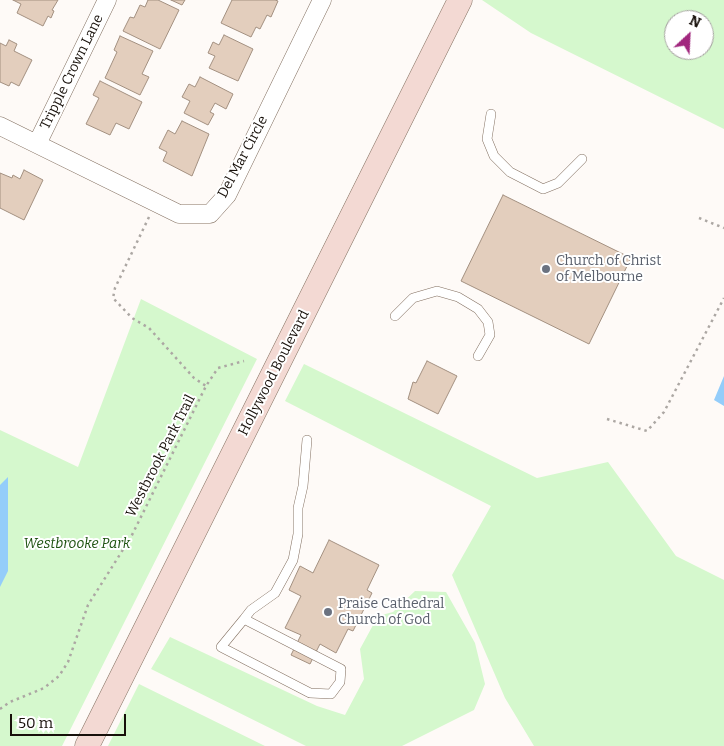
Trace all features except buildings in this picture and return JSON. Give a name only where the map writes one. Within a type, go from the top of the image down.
[{"type":"street","name":"Tripple Crown Lane","points":[[37,144],[107,0]]},
{"type":"street","name":"Del Mar Circle","points":[[0,126],[180,214],[210,214],[227,195],[322,0]]},
{"type":"street","name":"Hollywood Boulevard","points":[[87,746],[460,0]]},
{"type":"lane","points":[[491,114],[487,139],[494,156],[510,172],[543,189],[558,183],[582,159]]},
{"type":"lane","points":[[395,316],[413,298],[437,291],[458,297],[478,308],[488,322],[490,335],[478,356]]},
{"type":"lane","points":[[244,619],[341,669],[340,682],[330,694],[310,693],[221,647],[251,610],[275,593],[294,560],[298,534],[298,508],[304,486],[307,440]]},
{"type":"path","points":[[152,212],[115,288],[113,298],[132,318],[149,328],[194,378],[206,386]]},
{"type":"path","points":[[699,218],[724,228]]},
{"type":"path","points":[[606,419],[647,431],[664,412],[724,298]]},
{"type":"path","name":"Westbrook Park Trail","points":[[0,709],[10,702],[44,688],[59,676],[68,662],[88,605],[131,537],[206,386],[218,368],[244,361]]},
{"type":"green space","points":[[482,0],[724,0],[724,129],[531,33]]},
{"type":"green space","name":"Westbrooke Park","points":[[141,299],[257,359],[62,746],[0,746],[0,430],[78,467]]},
{"type":"green space","points":[[304,364],[537,478],[608,462],[676,556],[724,580],[724,746],[534,746],[505,698],[452,575],[491,506],[285,401]]},
{"type":"green space","points":[[415,591],[446,592],[475,643],[485,684],[474,710],[402,746],[306,746],[151,669],[170,637],[317,706],[345,715],[364,679],[360,649],[378,616],[393,612]]},
{"type":"green space","points":[[139,684],[265,746],[108,746]]},
{"type":"water","points":[[724,376],[724,406],[714,400]]},
{"type":"water","points":[[8,477],[8,571],[0,587],[0,485]]},
{"type":"place","name":"Church of Christ of Melbourne","points":[[546,269]]},
{"type":"place","name":"Praise Cathedral Church of God","points":[[328,612]]}]
